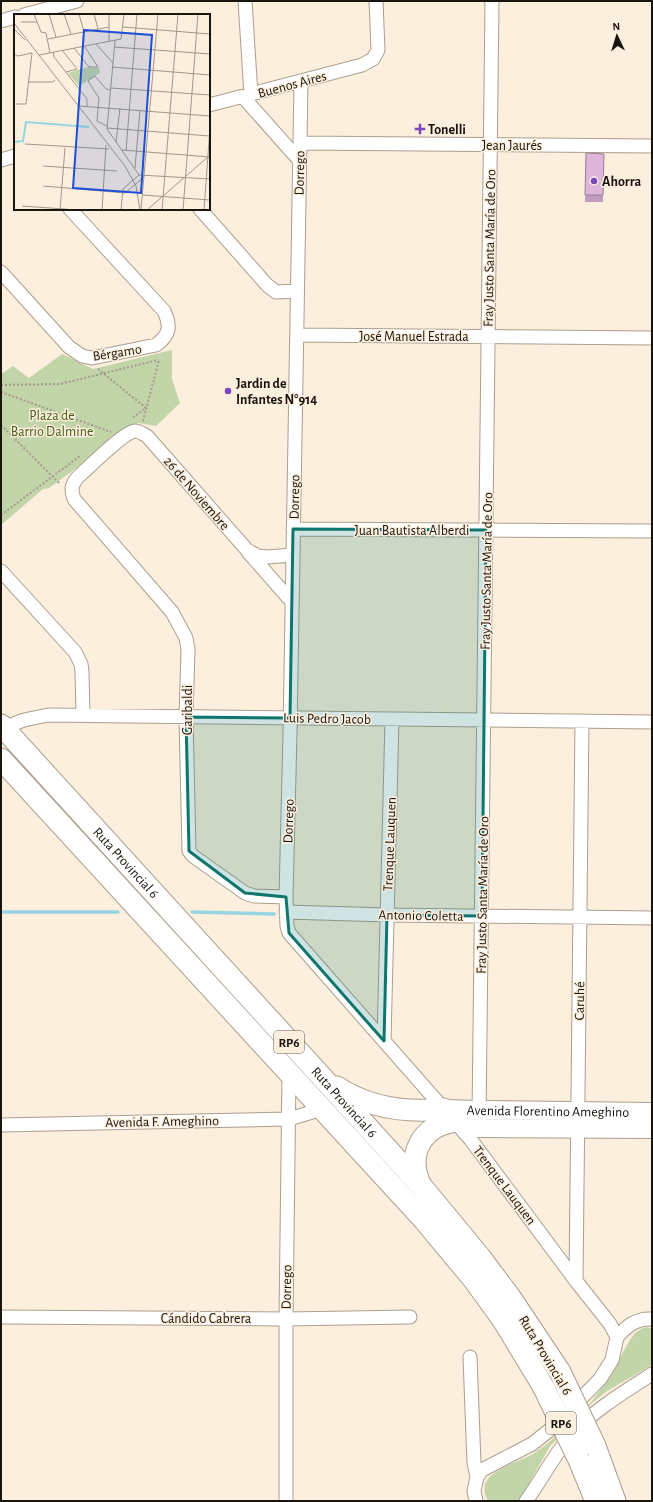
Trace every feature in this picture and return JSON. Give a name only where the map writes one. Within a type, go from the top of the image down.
[{"type":"highway","name":"Ruta Provincial 6","points":[[2,726],[423,1188],[480,1257],[506,1291],[560,1372],[595,1446],[616,1501]]},
{"type":"highway","name":"Ruta Provincial 6","points":[[1,759],[424,1220],[474,1280],[503,1320],[544,1386],[579,1460],[596,1501]]},
{"type":"highway","points":[[320,1076],[357,1099],[370,1103],[408,1110],[449,1115],[444,1123],[425,1135],[415,1155],[417,1177],[423,1188]]},
{"type":"main road","name":"Avenida Florentino Ameghino","points":[[449,1115],[476,1126],[578,1120],[652,1112]]},
{"type":"main road","name":"Avenida Florentino Ameghino","points":[[578,1120],[652,1129]]},
{"type":"street","points":[[28,14],[76,1]]},
{"type":"street","points":[[245,1],[247,96],[300,161]]},
{"type":"street","name":"Buenos Aires","points":[[210,105],[362,66],[373,59],[378,50],[376,1]]},
{"type":"street","name":"Fray Justo Santa María de Oro","points":[[476,1126],[482,916],[492,1]]},
{"type":"street","points":[[1,21],[14,17]]},
{"type":"street","name":"Dorrego","points":[[286,912],[301,82]]},
{"type":"street","name":"Jean Jaurés","points":[[300,143],[652,146]]},
{"type":"street","points":[[1,160],[14,156]]},
{"type":"street","points":[[71,210],[164,311],[169,321],[168,330],[164,339]]},
{"type":"street","points":[[201,210],[276,292],[297,291]]},
{"type":"street","name":"Bérgamo","points":[[1,272],[73,351],[82,356],[92,358],[156,345],[164,339]]},
{"type":"street","name":"José Manuel Estrada","points":[[297,335],[652,338]]},
{"type":"street","points":[[74,499],[71,490],[77,478],[124,437],[134,431],[143,434]]},
{"type":"street","name":"26 de Noviembre","points":[[143,434],[292,602]]},
{"type":"street","name":"Garibaldi","points":[[74,499],[172,612],[186,638],[188,649],[186,717],[189,851],[193,856],[245,893],[254,896],[286,897]]},
{"type":"street","name":"Juan Bautista Alberdi","points":[[293,529],[652,531]]},
{"type":"street","name":"26 de Noviembre","points":[[246,550],[258,556],[267,557],[292,555]]},
{"type":"street","points":[[1,571],[75,652],[81,664],[82,672],[83,716]]},
{"type":"street","name":"Luis Pedro Jacob","points":[[2,726],[48,715],[652,722]]},
{"type":"street","name":"Trenque Lauquen","points":[[384,1041],[392,719]]},
{"type":"street","name":"Caruhé","points":[[576,1281],[582,721]]},
{"type":"street","name":"Trenque Lauquen","points":[[286,912],[289,933],[449,1115],[476,1126],[576,1281],[610,1324],[617,1337]]},
{"type":"street","name":"Antonio Coletta","points":[[286,912],[387,915],[652,918]]},
{"type":"street","name":"Dorrego","points":[[286,1501],[286,1319],[289,1074]]},
{"type":"street","name":"Avenida F. Ameghino","points":[[1,1125],[289,1119],[322,1109]]},
{"type":"street","name":"Cándido Cabrera","points":[[1,1317],[286,1319],[410,1317]]},
{"type":"street","points":[[476,1501],[474,1491],[477,1478],[482,1470],[532,1444],[556,1424],[600,1380],[612,1360],[617,1337],[630,1324],[652,1319]]},
{"type":"street","points":[[470,1356],[474,1463],[477,1478]]},
{"type":"street","points":[[526,1501],[551,1462],[571,1436],[605,1404],[652,1374]]},
{"type":"path","points":[[143,434],[146,408],[164,339]]},
{"type":"path","points":[[82,356],[146,408]]},
{"type":"path","points":[[1,385],[60,384],[158,360]]},
{"type":"path","points":[[1,392],[112,432],[106,437]]},
{"type":"path","points":[[1,425],[53,476],[74,499]]},
{"type":"path","points":[[1,515],[82,454]]},
{"type":"highlighted area","points":[[293,529],[486,530],[482,916],[387,915],[384,1041],[289,933],[286,897],[245,893],[189,851],[186,717],[290,718]]},
{"type":"green space","name":"Plaza de Barrio Dalmine","points":[[172,350],[172,379],[180,403],[156,426],[138,423],[49,488],[43,489],[1,525],[1,374],[13,366],[29,378],[62,354],[93,369]]},
{"type":"green space","points":[[647,1327],[652,1329],[652,1365],[607,1391],[591,1404],[550,1446],[522,1496],[517,1501],[488,1501],[485,1491],[485,1483],[490,1477],[497,1471],[531,1455],[552,1440],[592,1401],[601,1389],[632,1336],[642,1328]]},
{"type":"building","name":"Ahorra","points":[[586,153],[604,154],[603,195],[585,195]]},
{"type":"waterway","points":[[1,912],[118,912]]},
{"type":"waterway","points":[[192,912],[274,914]]},
{"type":"place","name":"Tonelli","points":[[420,129]]},
{"type":"place","name":"Ahorra","points":[[594,181]]},
{"type":"place","name":"Jardin de Infantes N°914","points":[[228,391]]}]
